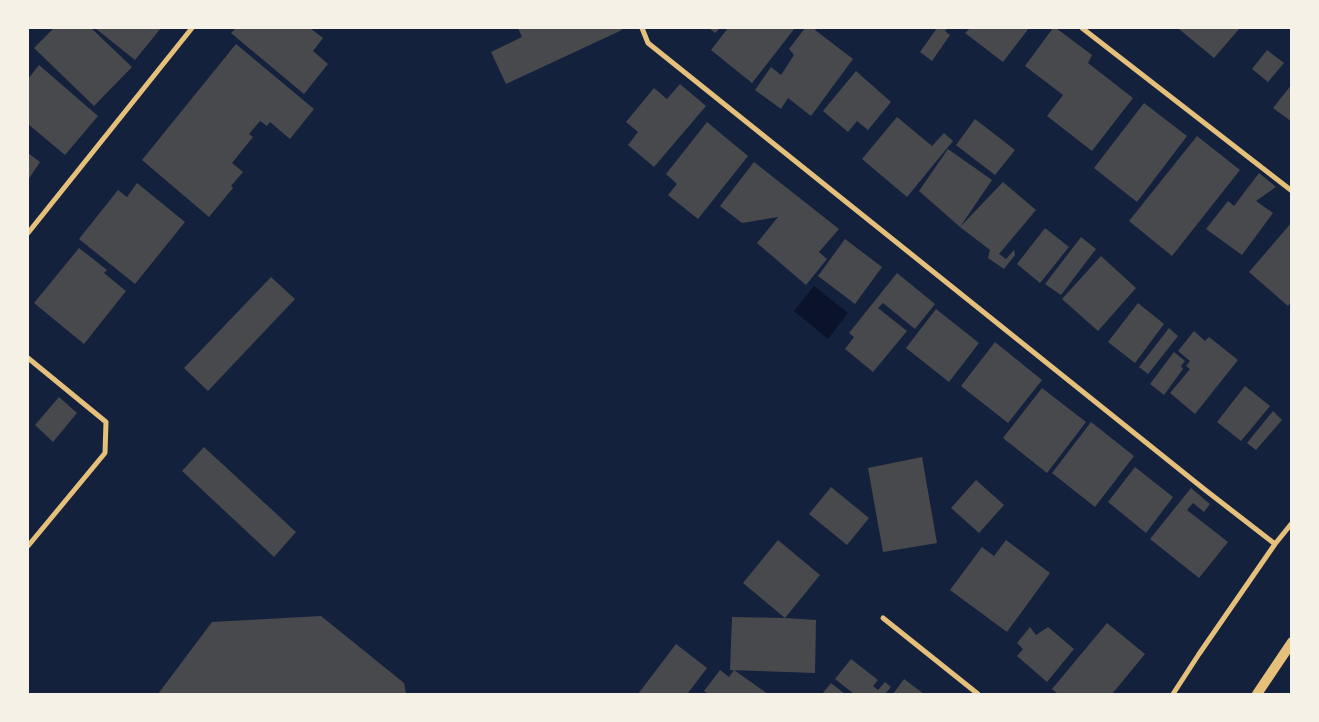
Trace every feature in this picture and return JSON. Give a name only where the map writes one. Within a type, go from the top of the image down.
[{"type":"main road","points":[[1257,694],[1292,642]]},
{"type":"street","points":[[28,232],[192,28]]},
{"type":"street","points":[[642,28],[648,42],[1275,544]]},
{"type":"street","points":[[1082,28],[1292,192]]},
{"type":"street","points":[[28,358],[106,422],[105,453],[28,546]]},
{"type":"street","points":[[1173,694],[1275,544],[1292,523]]},
{"type":"street","points":[[883,618],[978,694]]},
{"type":"water","points":[[814,286],[848,313],[828,339],[794,311]]},
{"type":"building","points":[[54,28],[91,28],[132,67],[94,106],[34,48]]},
{"type":"building","points":[[95,28],[161,28],[135,60]]},
{"type":"building","points":[[236,28],[310,28],[323,38],[313,51],[328,64],[304,94],[231,33]]},
{"type":"building","points":[[518,28],[621,28],[622,30],[506,84],[491,52],[522,37]]},
{"type":"building","points":[[709,28],[720,28],[715,33]]},
{"type":"building","points":[[728,28],[795,28],[752,83],[711,50]]},
{"type":"building","points":[[805,28],[817,28],[815,30],[853,59],[811,116],[788,98],[781,109],[755,90],[771,67],[781,75],[794,55],[789,49]]},
{"type":"building","points":[[937,28],[948,28],[945,31],[950,35],[932,61],[920,52]]},
{"type":"building","points":[[970,28],[1029,28],[1003,62],[965,33]]},
{"type":"building","points":[[1053,28],[1056,28],[1092,55],[1088,63],[1133,98],[1092,151],[1047,116],[1063,95],[1025,66]]},
{"type":"building","points":[[1180,28],[1240,28],[1214,58]]},
{"type":"building","points":[[236,44],[314,109],[290,139],[270,122],[267,126],[260,121],[249,134],[253,137],[232,163],[243,172],[231,186],[233,188],[209,217],[142,160]]},
{"type":"building","points":[[1267,50],[1284,63],[1268,82],[1252,69]]},
{"type":"building","points":[[39,65],[98,116],[65,155],[28,124],[28,79]]},
{"type":"building","points":[[856,71],[891,102],[868,130],[857,121],[848,132],[823,111]]},
{"type":"building","points":[[680,84],[706,106],[654,167],[628,145],[638,132],[626,122],[654,88],[667,99]]},
{"type":"building","points":[[1292,84],[1292,122],[1273,108]]},
{"type":"building","points":[[1144,103],[1187,136],[1137,202],[1094,168]]},
{"type":"building","points":[[897,117],[932,146],[944,133],[953,141],[907,197],[862,159]]},
{"type":"building","points":[[975,119],[1015,150],[995,175],[956,145]]},
{"type":"building","points":[[707,122],[748,156],[698,219],[668,195],[677,184],[666,174]]},
{"type":"building","points":[[1197,136],[1240,170],[1172,256],[1129,221]]},
{"type":"building","points":[[948,149],[992,180],[960,227],[919,191]]},
{"type":"building","points":[[28,153],[40,162],[28,180]]},
{"type":"building","points":[[754,162],[839,229],[819,252],[827,259],[806,285],[757,243],[778,217],[742,223],[720,206]]},
{"type":"building","points":[[1259,173],[1276,187],[1256,201],[1273,213],[1242,255],[1206,229],[1228,201],[1234,206]]},
{"type":"building","points":[[1003,182],[1036,210],[999,254],[1006,259],[1014,250],[1015,255],[1004,269],[988,258],[990,250],[960,227]]},
{"type":"building","points":[[137,183],[185,222],[135,284],[79,239],[118,190],[127,197]]},
{"type":"building","points":[[1292,222],[1290,229],[1292,230],[1292,301],[1288,306],[1249,272]]},
{"type":"building","points":[[1045,228],[1069,247],[1040,283],[1017,264]]},
{"type":"building","points":[[1081,237],[1096,249],[1061,295],[1045,284]]},
{"type":"building","points":[[845,239],[882,267],[855,304],[818,276]]},
{"type":"building","points":[[79,248],[107,270],[104,273],[126,291],[84,344],[34,303]]},
{"type":"building","points":[[1101,256],[1136,288],[1098,331],[1062,299]]},
{"type":"building","points":[[897,273],[935,304],[915,329],[883,303],[878,308],[907,331],[873,372],[845,349],[854,337],[849,333]]},
{"type":"building","points":[[271,277],[295,299],[208,391],[184,368]]},
{"type":"building","points":[[1138,303],[1164,324],[1135,363],[1108,342]]},
{"type":"building","points":[[936,309],[979,343],[949,382],[906,348]]},
{"type":"building","points":[[1169,328],[1178,336],[1148,374],[1139,367]]},
{"type":"building","points":[[1194,331],[1205,341],[1209,337],[1238,360],[1195,414],[1170,393],[1190,369],[1186,366],[1190,361],[1178,351]]},
{"type":"building","points":[[995,342],[1042,380],[1008,423],[961,386]]},
{"type":"building","points":[[1174,352],[1185,361],[1181,366],[1183,369],[1164,395],[1150,384]]},
{"type":"building","points":[[1245,386],[1270,406],[1241,441],[1217,422]]},
{"type":"building","points":[[1042,388],[1086,422],[1047,473],[1003,438]]},
{"type":"building","points":[[59,397],[77,413],[53,442],[35,425]]},
{"type":"building","points":[[1273,411],[1282,420],[1256,450],[1247,443]]},
{"type":"building","points":[[1091,422],[1134,456],[1095,507],[1052,473]]},
{"type":"building","points":[[204,447],[296,532],[274,557],[182,471]]},
{"type":"building","points":[[922,457],[937,543],[883,552],[868,468]]},
{"type":"building","points":[[1135,467],[1173,497],[1146,533],[1108,502]]},
{"type":"building","points":[[976,480],[1004,505],[979,533],[951,508]]},
{"type":"building","points":[[831,487],[869,518],[847,545],[809,514]]},
{"type":"building","points":[[1191,488],[1210,504],[1204,512],[1193,503],[1187,510],[1228,542],[1199,578],[1150,539]]},
{"type":"building","points":[[778,540],[820,575],[785,618],[743,583]]},
{"type":"building","points":[[1006,540],[1050,573],[1007,632],[950,590],[982,547],[994,556]]},
{"type":"building","points":[[321,616],[404,683],[406,694],[158,694],[212,622]]},
{"type":"building","points":[[732,617],[816,620],[815,673],[730,670]]},
{"type":"building","points":[[1107,623],[1145,654],[1112,694],[1058,694],[1052,689]]},
{"type":"building","points":[[1030,627],[1036,635],[1048,627],[1074,649],[1047,682],[1017,656],[1023,649],[1017,643]]},
{"type":"building","points":[[676,644],[707,668],[688,693],[690,694],[638,694]]},
{"type":"building","points":[[851,659],[878,680],[873,686],[878,690],[885,682],[891,687],[885,694],[854,694],[835,679]]},
{"type":"building","points":[[720,670],[729,677],[734,670],[768,694],[709,694],[704,691]]},
{"type":"building","points":[[904,679],[924,694],[893,694]]},
{"type":"building","points":[[831,683],[845,694],[822,694]]}]
